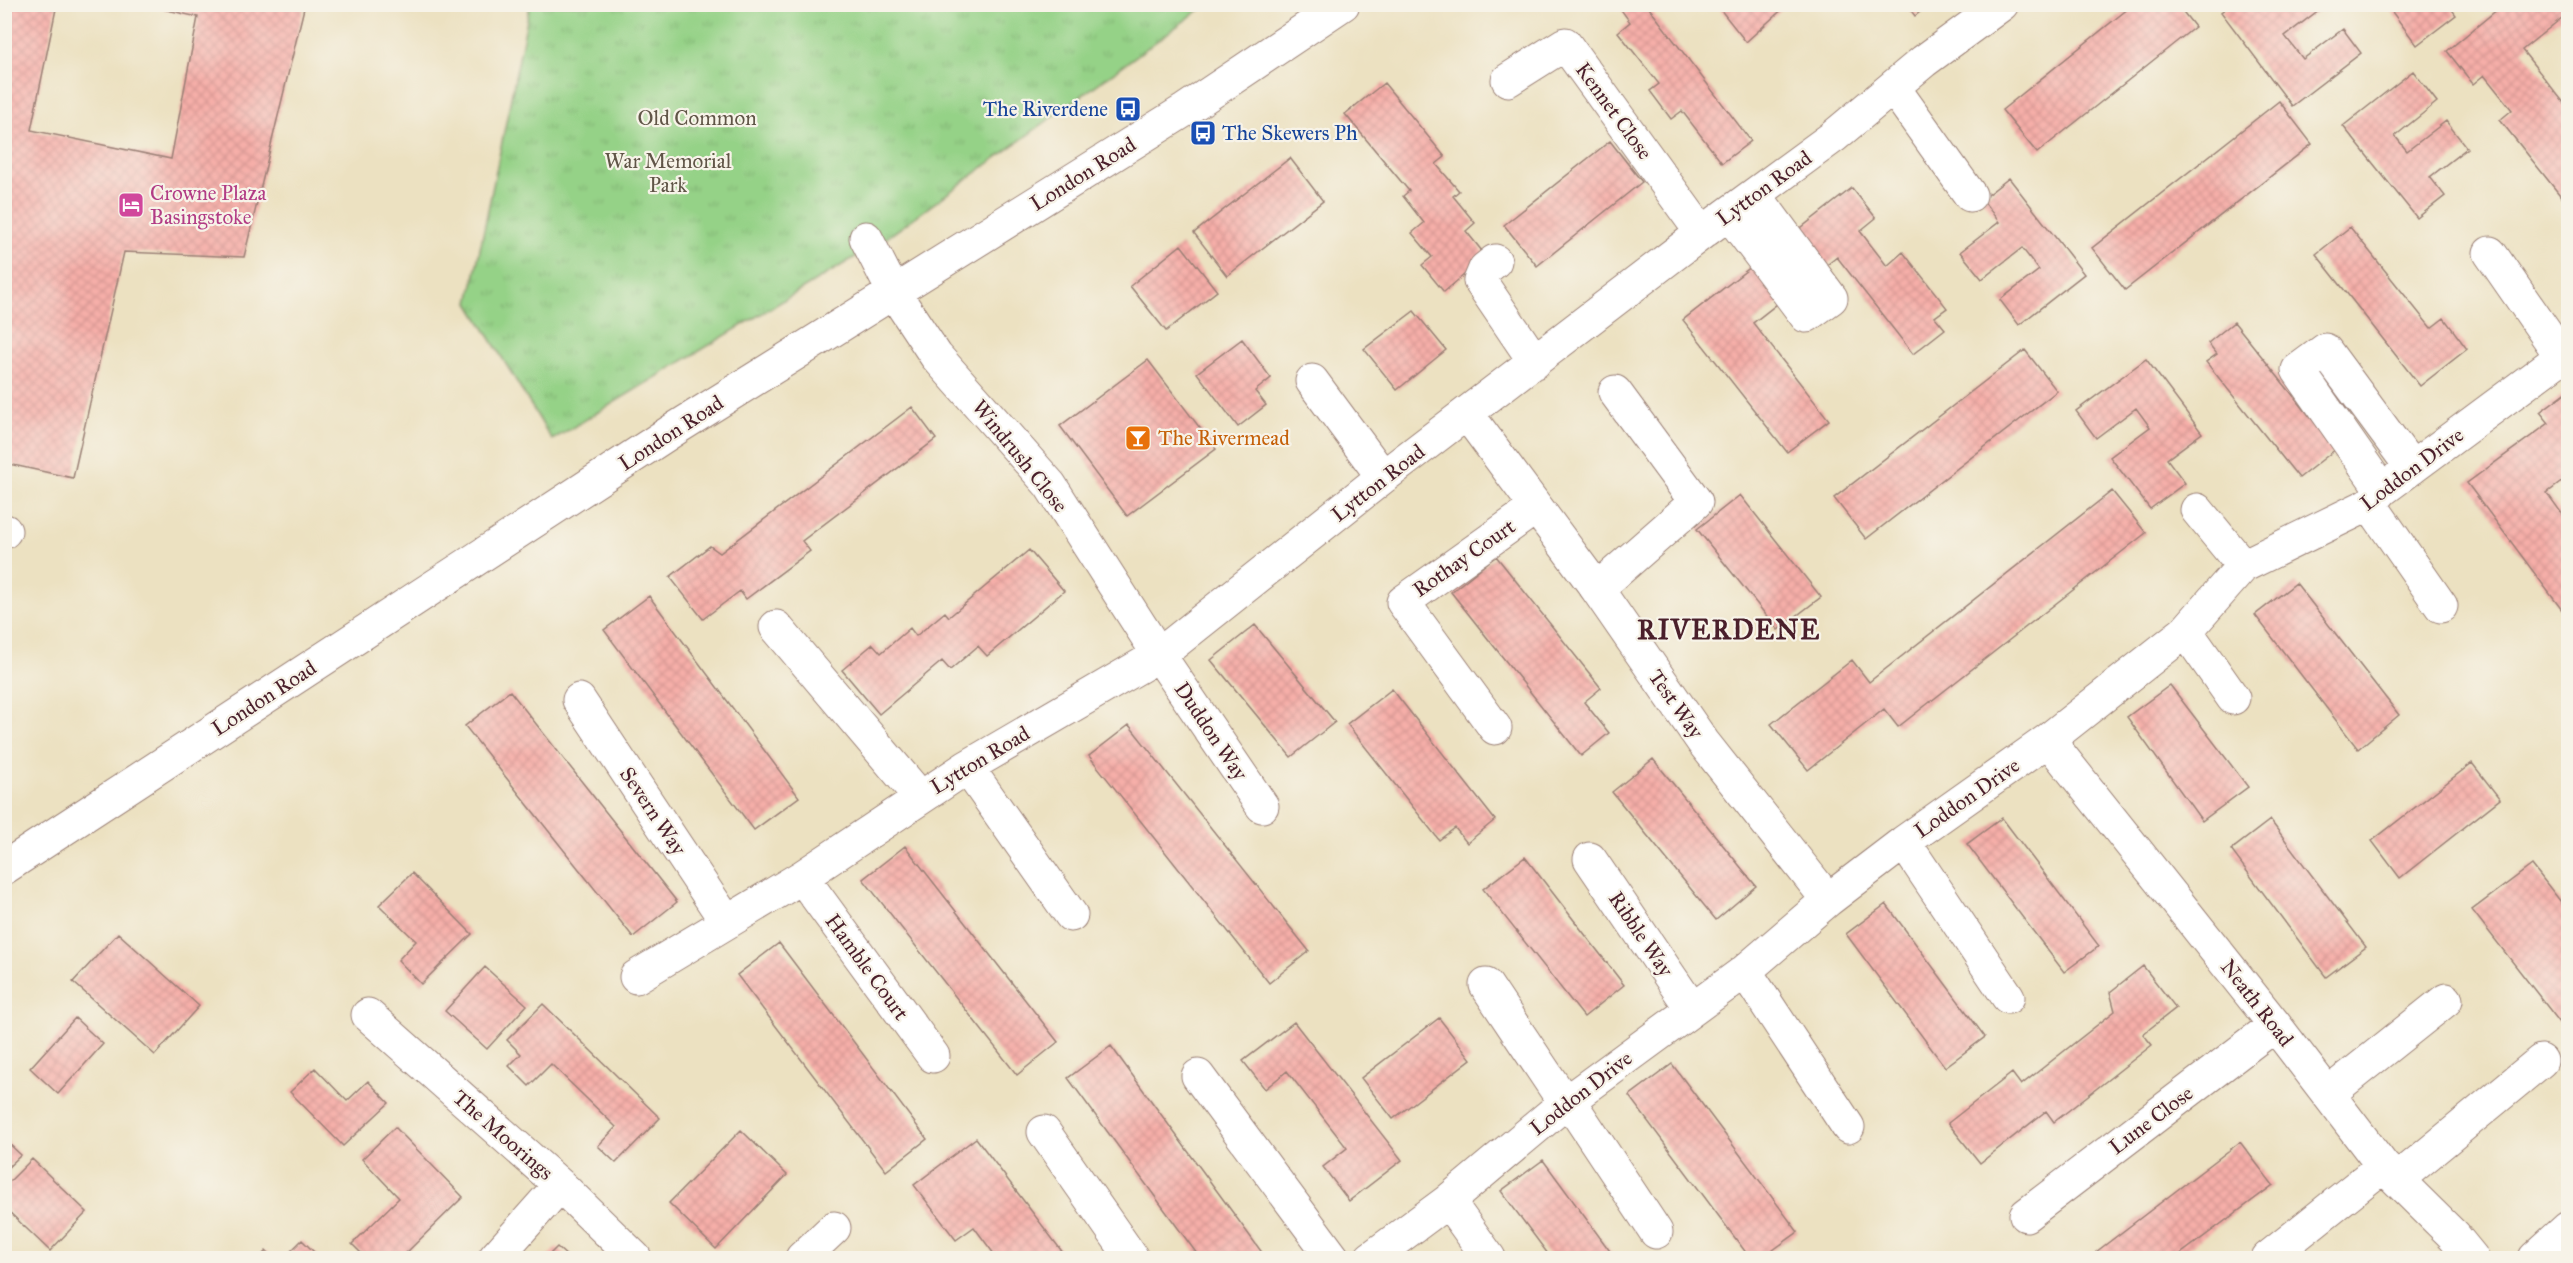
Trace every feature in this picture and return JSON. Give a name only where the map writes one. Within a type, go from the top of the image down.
[{"type":"street","name":"London Road","points":[[4,868],[678,427],[1185,110],[1343,4]]},
{"type":"street","name":"Lytton Road","points":[[636,977],[802,877],[967,767],[1159,655],[1383,477],[1468,415],[1702,233],[1833,137],[1893,87],[2002,4]]},
{"type":"street","name":"Kennet Close","points":[[1508,80],[1565,44],[1702,233]]},
{"type":"street","points":[[1893,87],[1970,195]]},
{"type":"street","name":"Windrush Close","points":[[866,238],[893,291],[936,356],[1050,485],[1159,655]]},
{"type":"street","points":[[2488,250],[2565,355]]},
{"type":"street","points":[[1495,261],[1485,269],[1480,281],[1535,362]]},
{"type":"street","points":[[2412,468],[2325,350],[2298,370],[2441,606]]},
{"type":"street","name":"Loddon Drive","points":[[1371,1258],[1448,1200],[1567,1102],[1745,971],[1828,900],[1904,842],[2048,740],[2186,631],[2243,566],[2376,497],[2565,355]]},
{"type":"street","points":[[1312,381],[1383,477]]},
{"type":"street","points":[[1597,589],[1696,502],[1615,392]]},
{"type":"street","name":"Test Way","points":[[1468,415],[1597,589],[1703,742],[1828,900]]},
{"type":"street","name":"Rothay Court","points":[[1495,728],[1403,602],[1535,508]]},
{"type":"street","points":[[2197,510],[2243,566]]},
{"type":"street","points":[[776,627],[920,797]]},
{"type":"street","points":[[2186,631],[2233,698]]},
{"type":"street","name":"Duddon Way","points":[[1159,655],[1262,806]]},
{"type":"street","name":"Severn Way","points":[[579,700],[726,921]]},
{"type":"street","name":"Neath Road","points":[[2048,740],[2391,1173],[2454,1236],[2472,1258]]},
{"type":"street","points":[[967,767],[1071,915]]},
{"type":"street","points":[[1904,842],[2008,997]]},
{"type":"street","name":"Ribble Way","points":[[1590,859],[1692,1009]]},
{"type":"street","name":"Hamble Court","points":[[802,877],[933,1056]]},
{"type":"street","points":[[1745,971],[1848,1127]]},
{"type":"street","points":[[1486,986],[1656,1232]]},
{"type":"street","points":[[2328,1094],[2446,1000]]},
{"type":"street","name":"The Moorings","points":[[368,1015],[560,1185],[635,1258]]},
{"type":"street","name":"Lune Close","points":[[2026,1215],[2275,1025]]},
{"type":"street","points":[[2268,1258],[2303,1248],[2391,1173],[2541,1060]]},
{"type":"street","points":[[1198,1076],[1333,1258]]},
{"type":"street","points":[[1044,1132],[1132,1258]]},
{"type":"street","points":[[495,1258],[560,1185]]},
{"type":"street","points":[[1448,1200],[1489,1258]]},
{"type":"street","points":[[802,1258],[834,1228]]},
{"type":"street","points":[[2535,1258],[2568,1228]]},
{"type":"green space","name":"War Memorial Park","points":[[530,5],[1206,5],[885,239],[552,440],[469,303]]},
{"type":"building","name":"Crowne Plaza Basingstoke","points":[[4,4],[57,4],[31,130],[171,159],[198,17],[141,4],[305,4],[244,257],[124,252],[73,478],[4,463]]},
{"type":"building","points":[[1617,4],[1646,4],[1751,141],[1722,163],[1682,111],[1671,119],[1650,91],[1659,84],[1618,32],[1630,22]]},
{"type":"building","points":[[1716,4],[1788,4],[1746,42]]},
{"type":"building","points":[[1906,4],[1930,4],[1915,16]]},
{"type":"building","points":[[2134,4],[2177,4],[2195,27],[2037,153],[2002,110]]},
{"type":"building","points":[[2231,4],[2260,4],[2264,9],[2270,4],[2323,4],[2324,6],[2285,36],[2303,59],[2343,29],[2361,53],[2292,106],[2221,12]]},
{"type":"building","points":[[2386,4],[2448,4],[2456,15],[2417,45]]},
{"type":"building","points":[[2504,4],[2568,4],[2568,13],[2522,50],[2568,108],[2568,205],[2500,120],[2512,110],[2484,75],[2473,84],[2447,51]]},
{"type":"building","points":[[2413,71],[2437,102],[2395,136],[2407,151],[2446,121],[2467,148],[2430,177],[2445,196],[2417,218],[2343,126]]},
{"type":"building","points":[[1384,83],[1445,157],[1436,164],[1459,191],[1453,196],[1475,223],[1466,231],[1486,256],[1444,292],[1422,265],[1432,257],[1412,233],[1424,223],[1403,196],[1409,191],[1345,114]]},
{"type":"building","points":[[2279,101],[2312,144],[2125,290],[2092,248]]},
{"type":"building","points":[[1610,141],[1642,182],[1537,266],[1504,225]]},
{"type":"building","points":[[1290,158],[1323,201],[1227,276],[1194,233]]},
{"type":"building","points":[[2009,178],[2084,274],[2019,325],[2000,300],[2039,270],[2022,248],[1982,279],[1960,252],[1999,222],[1982,199]]},
{"type":"building","points":[[1852,188],[1876,218],[1860,231],[1887,266],[1903,252],[1947,308],[1935,317],[1945,329],[1913,354],[1837,257],[1753,323],[1829,420],[1787,452],[1683,320]]},
{"type":"building","points":[[2350,227],[2431,328],[2444,318],[2467,349],[2420,386],[2316,254]]},
{"type":"building","points":[[1181,245],[1217,291],[1166,331],[1130,286]]},
{"type":"building","points":[[1414,311],[1446,350],[1397,390],[1364,349]]},
{"type":"building","points":[[2234,322],[2336,449],[2299,478],[2206,362],[2217,354],[2208,343]]},
{"type":"building","points":[[1242,339],[1271,378],[1255,391],[1266,405],[1238,427],[1197,373]]},
{"type":"building","points":[[2025,350],[2057,391],[1866,539],[1834,498]]},
{"type":"building","points":[[2146,359],[2202,433],[2167,459],[2185,483],[2150,509],[2110,457],[2150,427],[2136,408],[2096,438],[2076,411]]},
{"type":"building","name":"The Rivermead","points":[[1148,360],[1216,449],[1127,516],[1060,426]]},
{"type":"building","points":[[2568,391],[2568,477],[2547,493],[2568,522],[2568,618],[2467,483],[2549,423],[2540,412]]},
{"type":"building","points":[[912,407],[936,439],[802,541],[810,551],[746,599],[740,591],[703,619],[670,577],[710,546],[720,553]]},
{"type":"building","points":[[2112,491],[2146,533],[1898,727],[1884,709],[1808,770],[1771,724],[1852,660],[1869,682]]},
{"type":"building","points":[[1740,495],[1821,597],[1778,630],[1697,529]]},
{"type":"building","points":[[1029,550],[1064,591],[987,656],[978,646],[950,670],[942,661],[879,714],[842,670],[873,644],[881,653],[910,628],[916,636],[945,612],[949,617]]},
{"type":"building","points":[[1496,556],[1601,688],[1584,702],[1609,733],[1581,756],[1451,592]]},
{"type":"building","points":[[2296,583],[2399,715],[2358,749],[2255,615]]},
{"type":"building","points":[[649,596],[799,797],[754,830],[604,630]]},
{"type":"building","points":[[1255,625],[1335,722],[1291,757],[1211,660]]},
{"type":"building","points":[[2170,685],[2248,787],[2202,821],[2127,717]]},
{"type":"building","points":[[1392,689],[1495,820],[1467,843],[1455,828],[1439,840],[1347,724]]},
{"type":"building","points":[[510,691],[677,902],[633,937],[465,726]]},
{"type":"building","points":[[1129,725],[1309,951],[1269,983],[1089,756]]},
{"type":"building","points":[[1653,759],[1756,886],[1716,920],[1612,792]]},
{"type":"building","points":[[2472,763],[2500,799],[2400,878],[2372,841]]},
{"type":"building","points":[[2002,818],[2099,946],[2064,972],[1967,844]]},
{"type":"building","points":[[2270,820],[2366,947],[2326,977],[2231,850]]},
{"type":"building","points":[[905,846],[1058,1042],[1017,1075],[863,879]]},
{"type":"building","points":[[1525,857],[1624,985],[1584,1017],[1483,889]]},
{"type":"building","points":[[2532,865],[2568,911],[2568,1033],[2472,910]]},
{"type":"building","points":[[412,873],[472,934],[421,984],[398,960],[416,941],[379,905]]},
{"type":"building","points":[[1886,904],[1985,1037],[1945,1067],[1846,934]]},
{"type":"building","points":[[118,933],[199,1006],[155,1055],[73,982]]},
{"type":"building","points":[[779,943],[927,1139],[886,1171],[737,975]]},
{"type":"building","points":[[2143,966],[2176,1008],[2143,1034],[2152,1045],[2054,1122],[2046,1111],[1980,1163],[1948,1123],[2012,1073],[2021,1085],[2115,1011],[2110,992]]},
{"type":"building","points":[[485,967],[527,1005],[487,1049],[445,1011]]},
{"type":"building","points":[[543,1004],[660,1118],[616,1163],[598,1146],[616,1127],[551,1064],[529,1086],[509,1066],[521,1054],[507,1040]]},
{"type":"building","points":[[75,1018],[103,1044],[58,1094],[30,1068]]},
{"type":"building","points":[[1439,1018],[1471,1059],[1393,1119],[1361,1078]]},
{"type":"building","points":[[1294,1022],[1402,1160],[1349,1201],[1323,1167],[1347,1148],[1287,1071],[1265,1089],[1243,1061]]},
{"type":"building","points":[[1111,1046],[1266,1258],[1200,1258],[1068,1078]]},
{"type":"building","points":[[1672,1064],[1798,1232],[1762,1258],[1750,1258],[1629,1096]]},
{"type":"building","points":[[315,1068],[347,1101],[368,1081],[389,1103],[343,1146],[290,1092]]},
{"type":"building","points":[[395,1127],[463,1197],[401,1258],[366,1258],[352,1244],[399,1198],[362,1159]]},
{"type":"building","points":[[741,1130],[787,1175],[716,1249],[669,1203]]},
{"type":"building","points":[[976,1138],[1067,1258],[997,1258],[974,1227],[956,1240],[914,1185]]},
{"type":"building","points":[[4,1139],[21,1155],[4,1171]]},
{"type":"building","points":[[2240,1142],[2273,1185],[2175,1258],[2102,1258],[2096,1252]]},
{"type":"building","points":[[32,1159],[87,1212],[50,1251],[4,1207],[4,1187]]},
{"type":"building","points":[[1543,1160],[1615,1258],[1551,1258],[1501,1191]]},
{"type":"building","points":[[302,1240],[320,1258],[284,1258]]},
{"type":"building","points":[[557,1247],[569,1258],[546,1258]]},
{"type":"building","points":[[266,1251],[273,1258],[259,1258]]},
{"type":"place","name":"The Riverdene","points":[[1128,109]]},
{"type":"place","name":"The Skewers Ph","points":[[1203,133]]},
{"type":"place","name":"Crowne Plaza Basingstoke","points":[[131,205]]},
{"type":"place","name":"The Rivermead","points":[[1138,438]]},
{"type":"district","name":"RIVERDENE","points":[[1729,629]]},
{"type":"park label","name":"Old Common","points":[[697,118]]}]
